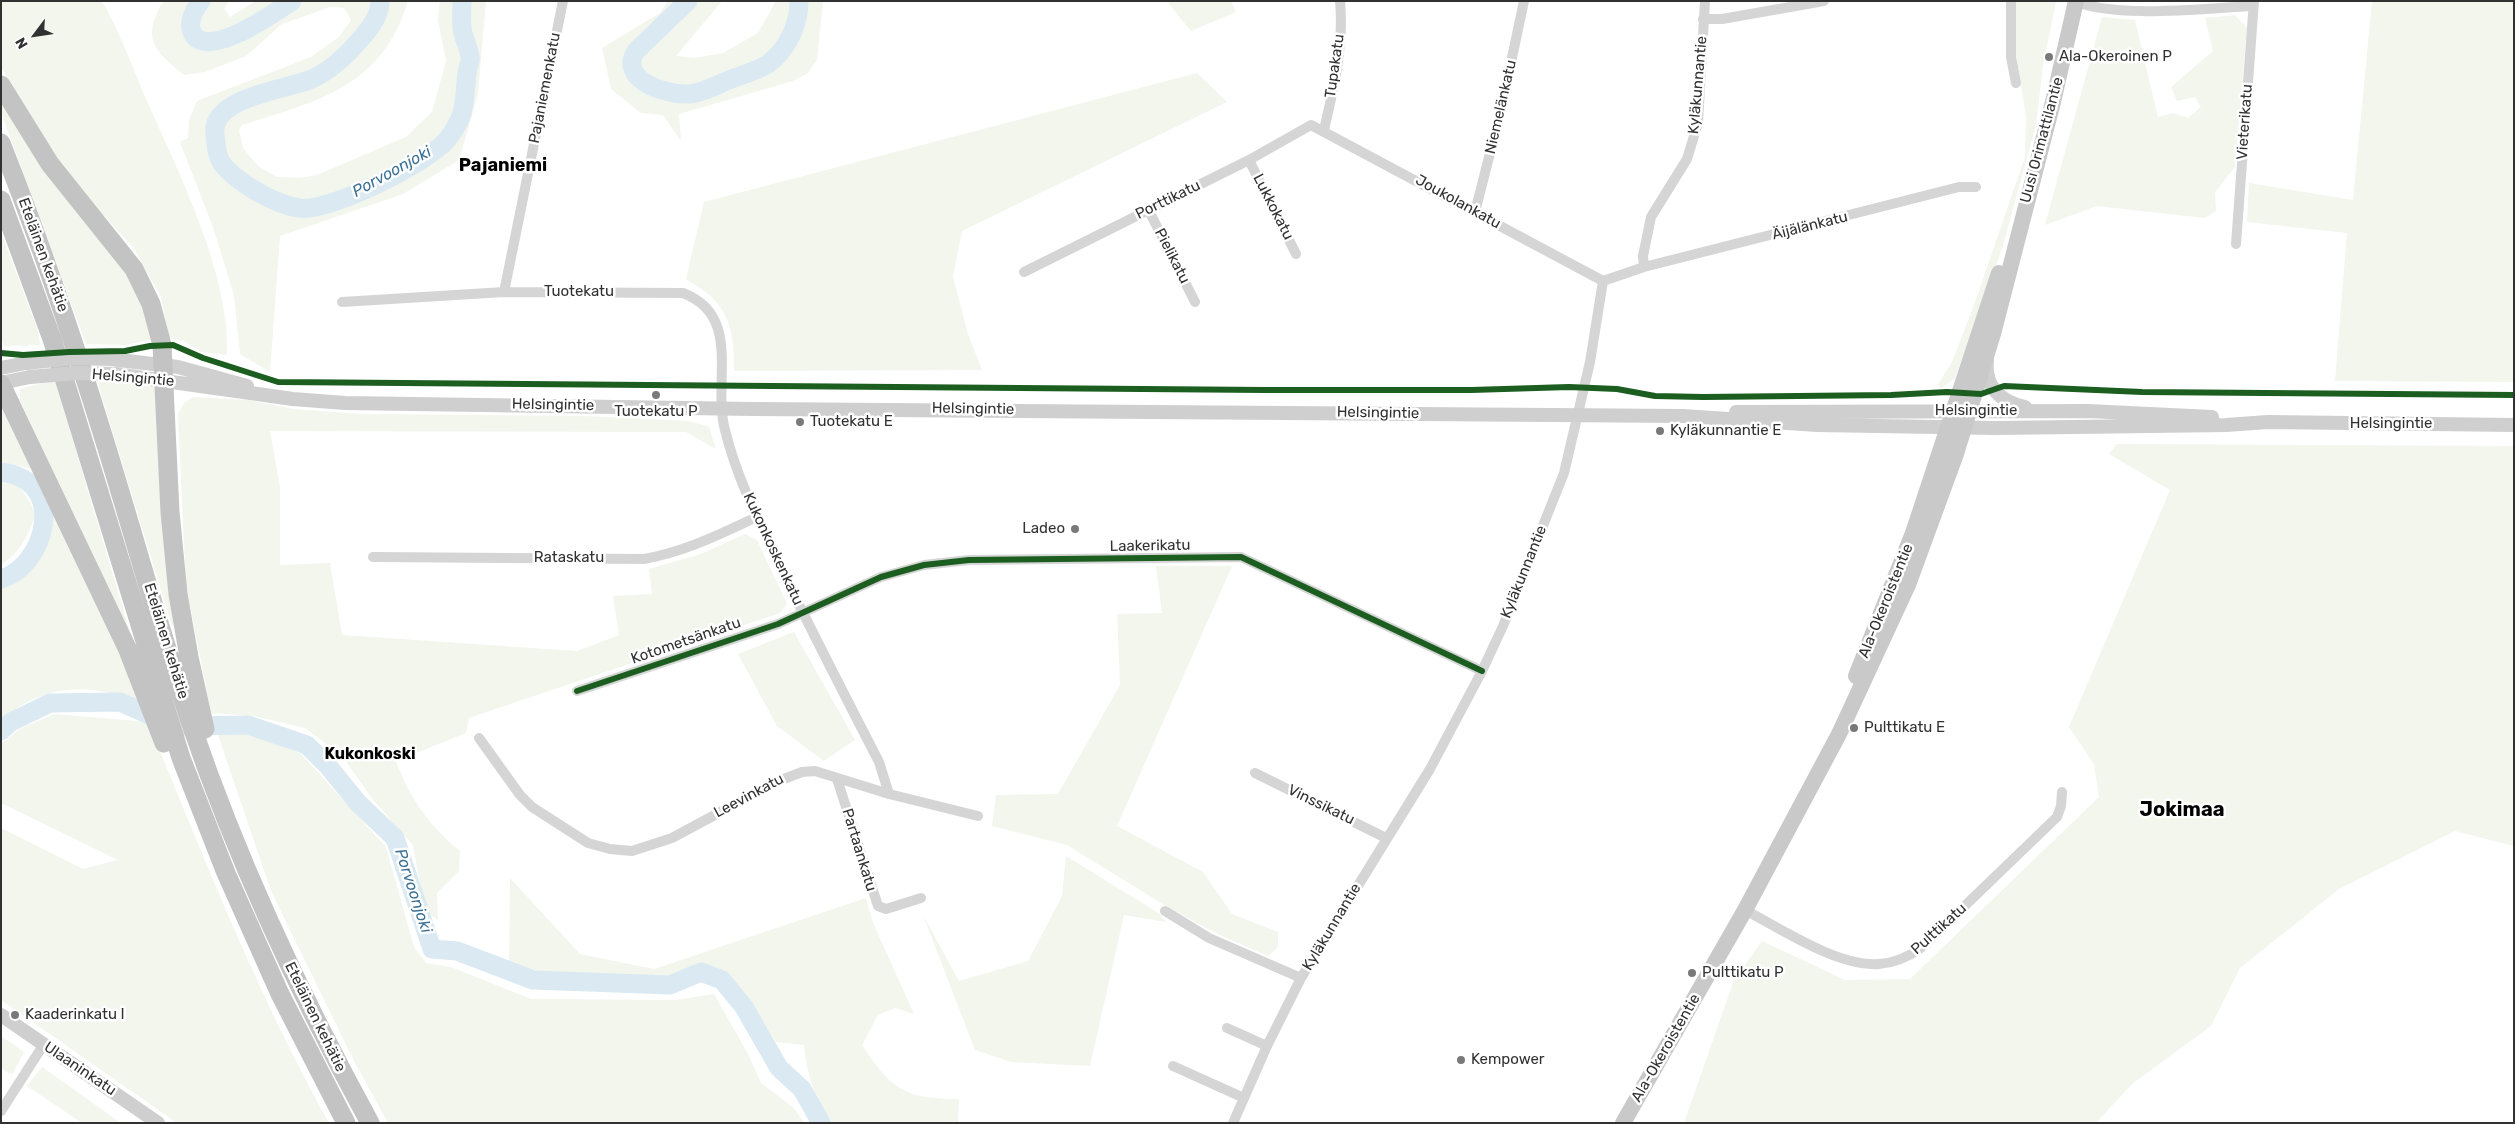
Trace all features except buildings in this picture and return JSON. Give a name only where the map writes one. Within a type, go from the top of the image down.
[{"type":"highway","points":[[1,85],[50,164],[120,250],[144,286],[160,333],[174,554],[188,691]]},
{"type":"highway","name":"Eteläinen kehätie","points":[[1,143],[74,345],[209,758],[254,887],[298,984],[370,1123]]},
{"type":"highway","name":"Eteläinen kehätie","points":[[1,200],[52,339],[151,690],[176,758],[280,994],[346,1123]]},
{"type":"highway","points":[[1,383],[128,650],[151,690]]},
{"type":"main road","name":"Uusi Orimattilantie","points":[[1961,411],[1988,350],[2010,272],[2013,250],[2053,102],[2075,2]]},
{"type":"main road","name":"Uusi Orimattilantie","points":[[1961,411],[2001,269],[2013,250]]},
{"type":"main road","points":[[1988,350],[1987,377],[1999,396],[2014,404],[2045,411]]},
{"type":"main road","name":"Helsingintie","points":[[1,383],[28,370],[74,358],[110,359],[237,392],[264,393],[317,402],[345,403],[1683,416],[1817,425],[1956,427],[2226,425],[2268,422]]},
{"type":"main road","name":"Helsingintie","points":[[1,368],[115,374],[163,372]]},
{"type":"main road","name":"Helsingintie","points":[[1683,416],[1816,410],[2045,411],[2153,413],[2268,422],[2514,425]]},
{"type":"main road","name":"Ala-Okeroistentie","points":[[1623,1123],[1745,910],[1808,788],[1898,573],[1961,411]]},
{"type":"main road","name":"Ulaaninkatu","points":[[1,1015],[158,1123]]},
{"type":"street","name":"Pajaniemenkatu","points":[[504,292],[563,1]]},
{"type":"street","name":"Tupakatu","points":[[1324,130],[1338,71],[1342,21],[1340,1]]},
{"type":"street","name":"Niemelänkatu","points":[[1476,212],[1501,110],[1524,1]]},
{"type":"street","name":"Kyläkunnantie","points":[[1644,267],[1643,256],[1651,217],[1686,159],[1698,123],[1704,1]]},
{"type":"street","points":[[1703,19],[1722,19],[1824,1]]},
{"type":"street","points":[[2011,1],[2011,57],[2016,83]]},
{"type":"street","points":[[2075,2],[2096,8],[2129,10],[2254,4]]},
{"type":"street","name":"Vieterikatu","points":[[2236,244],[2254,4]]},
{"type":"street","name":"Joukolankatu","points":[[1311,125],[1324,130],[1604,281]]},
{"type":"street","name":"Porttikatu","points":[[1024,272],[1249,160],[1311,125]]},
{"type":"street","name":"Lukkokatu","points":[[1249,160],[1296,254]]},
{"type":"street","name":"Äijälänkatu","points":[[1644,267],[1959,187],[1976,187]]},
{"type":"street","name":"Pielikatu","points":[[1148,209],[1195,302]]},
{"type":"street","points":[[1604,281],[1644,267]]},
{"type":"street","name":"Kyläkunnantie","points":[[1233,1123],[1267,1046],[1302,978],[1430,769],[1482,671],[1503,626],[1564,473],[1590,362],[1604,281]]},
{"type":"street","name":"Tuotekatu","points":[[342,302],[504,292],[683,293],[699,299],[711,312],[721,339],[722,408]]},
{"type":"street","name":"Kukonkoskenkatu","points":[[722,408],[724,427],[732,456],[757,517],[879,762],[890,794]]},
{"type":"street","name":"Rataskatu","points":[[373,556],[644,559],[670,555],[757,517]]},
{"type":"street","name":"Laakerikatu","points":[[804,614],[881,576],[924,565],[969,560],[1241,557],[1482,671]]},
{"type":"street","name":"Kotometsänkatu","points":[[577,691],[804,614]]},
{"type":"street","name":"Leevinkatu","points":[[480,738],[520,795],[532,807],[588,843],[610,849],[632,850],[672,838],[790,775],[815,771],[890,794],[978,816]]},
{"type":"street","name":"Vinssikatu","points":[[1255,773],[1386,838]]},
{"type":"street","name":"Partaankatu","points":[[837,779],[878,906],[886,910],[921,898]]},
{"type":"street","name":"Pulttikatu","points":[[1745,910],[1805,942],[1849,960],[1878,964],[1901,960],[1922,948],[2057,817],[2061,806],[2062,792]]},
{"type":"street","points":[[1165,911],[1209,938],[1302,978]]},
{"type":"street","points":[[1227,1028],[1267,1046]]},
{"type":"street","points":[[1,1111],[44,1044]]},
{"type":"street","points":[[1173,1066],[1244,1098]]},
{"type":"shaded area","points":[[1,1],[102,1],[120,37],[200,224],[221,292],[226,324],[227,355],[201,352],[184,341],[169,338],[161,297],[133,247],[74,184],[31,122],[1,67]]},
{"type":"shaded area","points":[[165,1],[229,1],[224,9],[230,17],[256,1],[408,1],[397,30],[382,53],[364,72],[344,86],[321,98],[242,125],[239,130],[243,148],[258,166],[277,177],[299,178],[317,175],[406,137],[432,112],[446,61],[438,20],[440,1],[486,1],[478,94],[459,160],[403,194],[280,236],[270,372],[240,354],[234,295],[213,227],[180,142],[188,138],[189,120],[197,101],[311,57],[339,37],[351,20],[344,8],[330,7],[282,24],[246,56],[205,72],[184,75],[158,51],[154,44],[152,28],[160,7]]},
{"type":"shaded area","points":[[668,1],[722,1],[676,56],[695,58],[723,53],[758,33],[776,1],[823,1],[817,60],[808,73],[793,81],[679,114],[681,141],[663,115],[641,113],[611,89],[602,48],[660,13]]},
{"type":"shaded area","points":[[1170,1],[1231,1],[1236,12],[1191,31],[1168,3]]},
{"type":"shaded area","points":[[2014,1],[2056,2],[2043,65],[2036,125],[2002,249],[1955,378],[1941,389],[1938,384],[1952,362],[1973,308],[2025,157],[2026,117],[2015,47]]},
{"type":"shaded area","points":[[2372,1],[2514,1],[2514,382],[2335,381],[2347,233],[2247,222],[2249,183],[2353,200]]},
{"type":"shaded area","points":[[2235,15],[2247,28],[2235,167],[2215,192],[2216,211],[2205,218],[2097,206],[2045,225],[2102,17],[2135,20],[2158,117],[2173,113],[2188,118],[2201,107],[2195,97],[2177,101],[2171,87],[2213,51],[2205,18]]},
{"type":"shaded area","points":[[1197,73],[1227,102],[962,231],[953,277],[968,334],[982,370],[734,371],[732,340],[726,316],[711,297],[686,279],[704,202]]},
{"type":"shaded area","points":[[1,98],[133,278],[153,339],[125,345],[86,344],[1,112]]},
{"type":"shaded area","points":[[1,232],[38,331],[40,345],[4,346],[1,339]]},
{"type":"shaded area","points":[[55,380],[129,629],[125,630],[20,400],[20,389]]},
{"type":"shaded area","points":[[97,381],[126,381],[158,385],[176,626],[172,626]]},
{"type":"shaded area","points":[[193,397],[248,400],[293,409],[361,414],[583,416],[689,421],[709,427],[716,449],[686,432],[270,431],[280,488],[280,565],[330,563],[342,635],[577,651],[619,635],[613,596],[652,594],[649,569],[701,554],[745,534],[757,540],[787,604],[780,613],[469,718],[466,733],[396,761],[407,787],[430,822],[460,851],[459,871],[437,893],[438,920],[425,911],[413,845],[374,801],[342,756],[305,728],[254,716],[211,713],[186,585],[178,414],[184,403]]},
{"type":"shaded area","points":[[1,406],[33,469],[1,462]]},
{"type":"shaded area","points":[[2117,444],[2514,446],[2514,846],[2455,831],[2339,889],[2240,968],[2211,1026],[2132,1084],[2096,1123],[1684,1123],[1734,980],[1762,941],[1845,980],[1910,979],[2099,797],[2094,764],[2069,727],[2170,490],[2109,454]]},
{"type":"shaded area","points":[[1,478],[8,480],[23,491],[36,514],[27,536],[19,549],[1,565]]},
{"type":"shaded area","points":[[49,501],[122,658],[138,703],[123,697],[94,690],[66,690],[51,693],[22,705],[1,723],[1,586],[21,575],[42,548],[52,520]]},
{"type":"shaded area","points":[[1156,566],[1232,566],[1117,826],[1203,872],[1232,914],[1278,932],[1278,947],[1268,956],[1222,936],[1171,909],[1067,845],[992,826],[996,795],[1058,794],[1120,685],[1117,614],[1162,613]]},
{"type":"shaded area","points":[[794,632],[855,740],[824,761],[777,726],[738,654]]},
{"type":"shaded area","points":[[54,714],[148,722],[232,925],[278,1025],[329,1123],[177,1123],[1,1000],[1,828],[83,869],[118,860],[1,803],[1,744],[20,729]]},
{"type":"shaded area","points":[[217,732],[251,733],[301,754],[386,847],[414,947],[426,963],[451,967],[531,999],[675,1000],[714,994],[748,1054],[761,1083],[794,1108],[804,1123],[388,1123],[352,1057],[271,891]]},
{"type":"shaded area","points":[[1066,856],[1160,914],[1166,922],[1124,915],[1090,1066],[1011,1062],[975,1050],[923,915],[959,981],[1028,961],[1062,896]]},
{"type":"shaded area","points":[[510,878],[580,954],[654,969],[866,898],[873,923],[914,1014],[895,1008],[878,1015],[862,1045],[882,1072],[901,1089],[925,1097],[959,1099],[958,1123],[830,1123],[812,1086],[804,1045],[776,1042],[752,1004],[727,973],[701,964],[674,977],[555,976],[509,963]]},
{"type":"shaded area","points":[[1,1036],[24,1052],[12,1075],[1,1068]]},
{"type":"shaded area","points":[[42,1067],[121,1123],[82,1123],[27,1086]]},
{"type":"waterway","name":"Porvoonjoki","points":[[201,1],[193,15],[191,29],[198,39],[209,42],[240,33],[292,1]]},
{"type":"waterway","name":"Porvoonjoki","points":[[380,1],[377,15],[370,28],[332,67],[309,80],[251,97],[224,112],[217,122],[215,134],[217,151],[220,160],[235,177],[274,200],[300,208],[310,208],[342,199],[379,183],[414,164],[442,145],[454,130],[462,113],[470,61],[462,28],[462,1]]},
{"type":"waterway","name":"Porvoonjoki","points":[[688,1],[636,51],[632,61],[633,69],[644,82],[672,93],[689,94],[704,90],[768,64],[781,52],[791,36],[797,19],[799,1]]},
{"type":"waterway","name":"Porvoonjoki","points":[[1,472],[22,478],[36,490],[43,506],[43,524],[39,542],[30,558],[17,571],[1,579]]},
{"type":"waterway","name":"Porvoonjoki","points":[[1,731],[11,722],[50,703],[120,702],[163,721],[186,726],[248,725],[307,745],[328,766],[358,803],[395,838],[432,949],[457,951],[533,980],[670,985],[701,972],[722,980],[744,1007],[779,1068],[802,1089],[821,1123]]},
{"type":"cycle path","points":[[1,353],[23,355],[125,351],[150,346],[173,345],[203,358],[278,382],[1266,390],[1471,390],[1569,387],[1617,389],[1655,396],[1703,397],[1891,395],[1947,392],[1981,394],[2004,386],[2142,392],[2514,395]]},
{"type":"cycle path","points":[[577,691],[778,624],[881,577],[924,565],[969,560],[1241,557],[1482,671]]},
{"type":"place","name":"Ala-Okeroinen P","points":[[2049,57]]},
{"type":"place","name":"Tuotekatu P","points":[[656,395]]},
{"type":"place","name":"Tuotekatu E","points":[[800,422]]},
{"type":"place","name":"Kyläkunnantie E","points":[[1660,431]]},
{"type":"place","name":"Ladeo","points":[[1075,529]]},
{"type":"place","name":"Pulttikatu E","points":[[1854,728]]},
{"type":"place","name":"Pulttikatu P","points":[[1692,973]]},
{"type":"place","name":"Kaaderinkatu I","points":[[15,1015]]},
{"type":"place","name":"Kempower","points":[[1461,1060]]},
{"type":"district","name":"Pajaniemi","points":[[503,166]]},
{"type":"district","name":"Kukonkoski","points":[[370,754]]},
{"type":"district","name":"Jokimaa","points":[[2182,810]]}]
